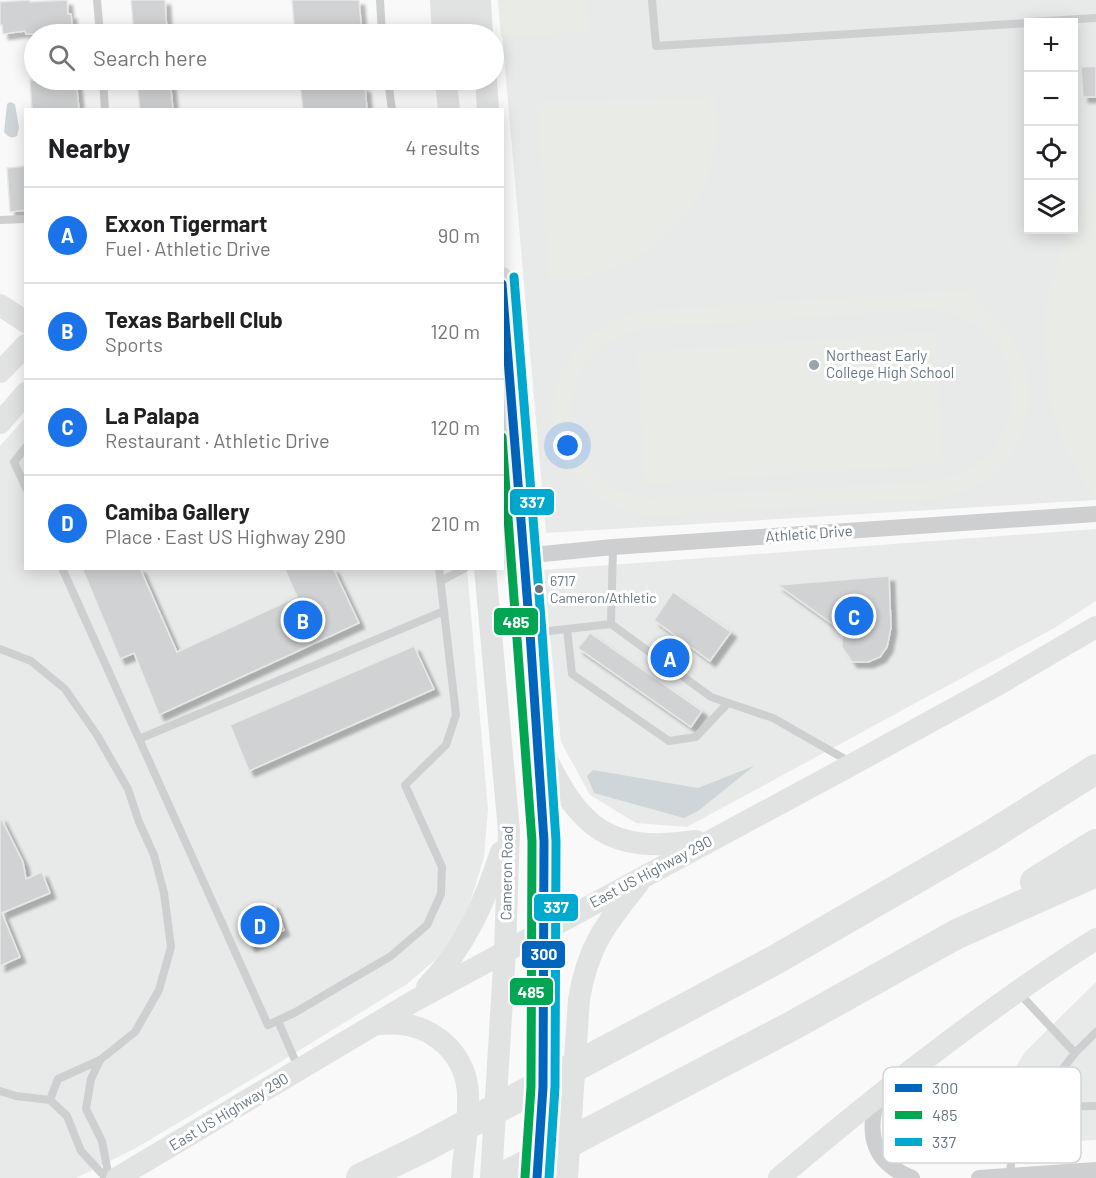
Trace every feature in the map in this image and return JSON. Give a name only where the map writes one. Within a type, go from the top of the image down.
[{"type":"highway","points":[[361,1178],[423,1148],[775,960],[988,837],[1096,769]]},
{"type":"highway","points":[[501,1178],[788,1028],[957,934],[1096,844]]},
{"type":"highway","points":[[957,934],[1096,872]]},
{"type":"main road","points":[[441,0],[442,24]]},
{"type":"main road","points":[[459,0],[462,24]]},
{"type":"main road","points":[[480,0],[482,24]]},
{"type":"main road","points":[[447,90],[448,108]]},
{"type":"main road","points":[[487,90],[488,108]]},
{"type":"main road","points":[[504,304],[544,841],[543,1087],[537,1178]]},
{"type":"main road","points":[[0,305],[24,321]]},
{"type":"main road","points":[[0,372],[24,347]]},
{"type":"main road","points":[[0,423],[24,395]]},
{"type":"main road","points":[[504,549],[507,553],[523,556]]},
{"type":"main road","name":"Cameron Road","points":[[484,570],[509,831],[505,951],[491,1178]]},
{"type":"main road","name":"East US Highway 290","points":[[117,1178],[414,1001],[853,764],[997,685],[1096,627]]},
{"type":"main road","points":[[538,742],[560,786],[572,804],[591,825],[613,838],[638,844],[668,846],[714,839]]},
{"type":"main road","points":[[414,1001],[448,964],[470,930],[488,890],[509,831]]},
{"type":"main road","points":[[567,1178],[579,999],[583,977],[590,953],[605,927],[645,876]]},
{"type":"main road","points":[[915,1067],[1017,990],[1096,939]]},
{"type":"main road","points":[[375,1024],[401,1024],[418,1027],[435,1035],[458,1059],[468,1094],[462,1178]]},
{"type":"main road","points":[[779,1178],[883,1093]]},
{"type":"street","name":"Athletic Drive","points":[[523,556],[613,547],[1096,514]]},
{"type":"street","points":[[879,1096],[872,1116],[871,1130],[874,1142],[883,1157]]},
{"type":"street","points":[[888,1163],[912,1178]]},
{"type":"street","points":[[979,1178],[1096,1170]]},
{"type":"lane","points":[[97,0],[99,24]]},
{"type":"lane","points":[[381,0],[382,24]]},
{"type":"lane","points":[[652,0],[656,46],[1024,23]]},
{"type":"lane","points":[[1078,19],[1096,18]]},
{"type":"lane","points":[[104,90],[105,108]]},
{"type":"lane","points":[[389,90],[392,108]]},
{"type":"lane","points":[[0,220],[24,219]]},
{"type":"lane","points":[[24,450],[14,462],[24,484]]},
{"type":"lane","points":[[611,624],[613,547]]},
{"type":"lane","points":[[63,570],[267,1025],[294,1013],[391,956],[426,925],[441,894],[442,867],[405,785],[446,745],[456,715],[440,570]]},
{"type":"lane","points":[[441,581],[461,570]]},
{"type":"lane","points":[[139,740],[444,611]]},
{"type":"lane","points":[[530,633],[611,624],[711,697],[773,718],[853,764]]},
{"type":"lane","points":[[567,629],[572,674],[669,741],[696,737],[727,704]]},
{"type":"lane","points":[[0,649],[31,661],[65,689],[97,735],[128,789],[139,822],[154,855],[164,893],[171,947],[159,990],[135,1032],[100,1059],[57,1079],[50,1100]]},
{"type":"lane","points":[[1017,990],[1075,1053]]},
{"type":"lane","points":[[278,1021],[300,1070]]},
{"type":"lane","points":[[1064,1067],[1096,1032]]},
{"type":"lane","points":[[100,1059],[91,1079],[87,1108],[102,1141],[108,1178]]},
{"type":"lane","points":[[0,1091],[16,1096],[50,1100],[67,1116],[81,1151],[108,1178]]},
{"type":"lane","points":[[1081,1106],[1096,1106]]},
{"type":"lane","points":[[1009,1176],[1011,1163]]},
{"type":"shaded area","points":[[498,0],[587,0],[589,32],[504,37],[504,24],[500,24]]},
{"type":"shaded area","name":"Northeast Early College High School","points":[[499,0],[1096,0],[1096,500],[546,533],[504,57],[504,24],[501,24]]},
{"type":"shaded area","points":[[715,97],[718,138],[706,186],[678,225],[633,262],[582,279],[549,282],[537,102]]},
{"type":"shaded area","points":[[10,102],[15,104],[19,128],[17,136],[13,137],[4,132],[7,104]]},
{"type":"shaded area","points":[[1096,191],[1096,496],[1092,496],[1066,449],[1048,400],[1045,346],[1046,302],[1062,249],[1070,234],[1078,234],[1078,218],[1087,201]]},
{"type":"shaded area","points":[[977,289],[978,305],[998,321],[1014,340],[1024,362],[1029,386],[1028,410],[1022,434],[1010,456],[993,475],[972,488],[933,499],[646,516],[605,501],[575,476],[558,445],[553,411],[559,377],[578,347],[608,323],[650,310]],"holes":[[[922,310],[959,317],[987,335],[1004,360],[1011,390],[1008,420],[994,448],[968,469],[932,481],[647,498],[613,486],[589,466],[575,440],[571,412],[577,383],[592,358],[617,339],[651,328]]]},
{"type":"shaded area","points":[[935,332],[943,464],[645,484],[637,352]]},
{"type":"shaded area","points":[[24,419],[24,570],[467,570],[488,809],[484,857],[461,928],[434,961],[407,984],[136,1148],[76,1178],[0,1178],[0,446]]},
{"type":"shaded area","points":[[1096,529],[1096,601],[1056,627],[687,827],[636,823],[590,795],[561,742],[543,570]]},
{"type":"shaded area","points":[[754,766],[698,811],[684,818],[594,793],[587,776],[593,770],[698,788]]},
{"type":"shaded area","points":[[1096,982],[1096,1140],[1081,1141],[1081,1067],[1016,1067],[1025,1052]]},
{"type":"building","points":[[67,0],[68,14],[71,14],[72,24],[24,24],[24,31],[3,34],[2,25],[0,25],[0,2]]},
{"type":"building","points":[[131,0],[165,0],[166,24],[133,24]]},
{"type":"building","points":[[292,0],[359,0],[361,24],[294,24]]},
{"type":"building","points":[[1096,66],[1096,97],[1083,97],[1081,67]]},
{"type":"building","points":[[31,90],[77,90],[79,108],[32,108]]},
{"type":"building","points":[[138,90],[171,90],[173,108],[140,108]]},
{"type":"building","points":[[301,90],[365,90],[367,108],[303,108]]},
{"type":"building","points":[[24,166],[24,210],[10,212],[7,168]]},
{"type":"building","points":[[83,570],[141,570],[177,652],[297,597],[285,570],[334,570],[359,623],[159,715],[134,653],[120,659]]},
{"type":"building","points":[[889,576],[891,628],[887,647],[880,657],[868,662],[852,662],[842,647],[842,631],[778,585]]},
{"type":"building","points":[[673,592],[731,632],[710,661],[654,620]]},
{"type":"building","points":[[590,633],[702,711],[691,727],[578,648]]},
{"type":"building","points":[[414,646],[434,689],[249,771],[230,725]]},
{"type":"building","points":[[0,816],[23,862],[26,879],[42,872],[50,893],[2,913],[20,957],[0,966]]},
{"type":"building","points":[[273,903],[284,930],[250,946],[237,920]]},
{"type":"transit line","name":"337","points":[[514,277],[556,841],[555,1087],[549,1178]]},
{"type":"transit line","name":"300","points":[[504,309],[544,841],[543,1087],[537,1178]]},
{"type":"transit line","name":"485","points":[[504,464],[532,841],[531,1087],[525,1177]]},
{"type":"place","name":"Northeast Early College High School","points":[[814,365]]},
{"type":"place","name":"6717 Cameron/Athletic","points":[[539,589]]},
{"type":"place","name":"La Palapa","points":[[854,616]]},
{"type":"place","name":"Texas Barbell Club","points":[[303,620]]},
{"type":"place","name":"Exxon Tigermart","points":[[670,658]]},
{"type":"place","name":"Camiba Gallery","points":[[260,925]]}]
